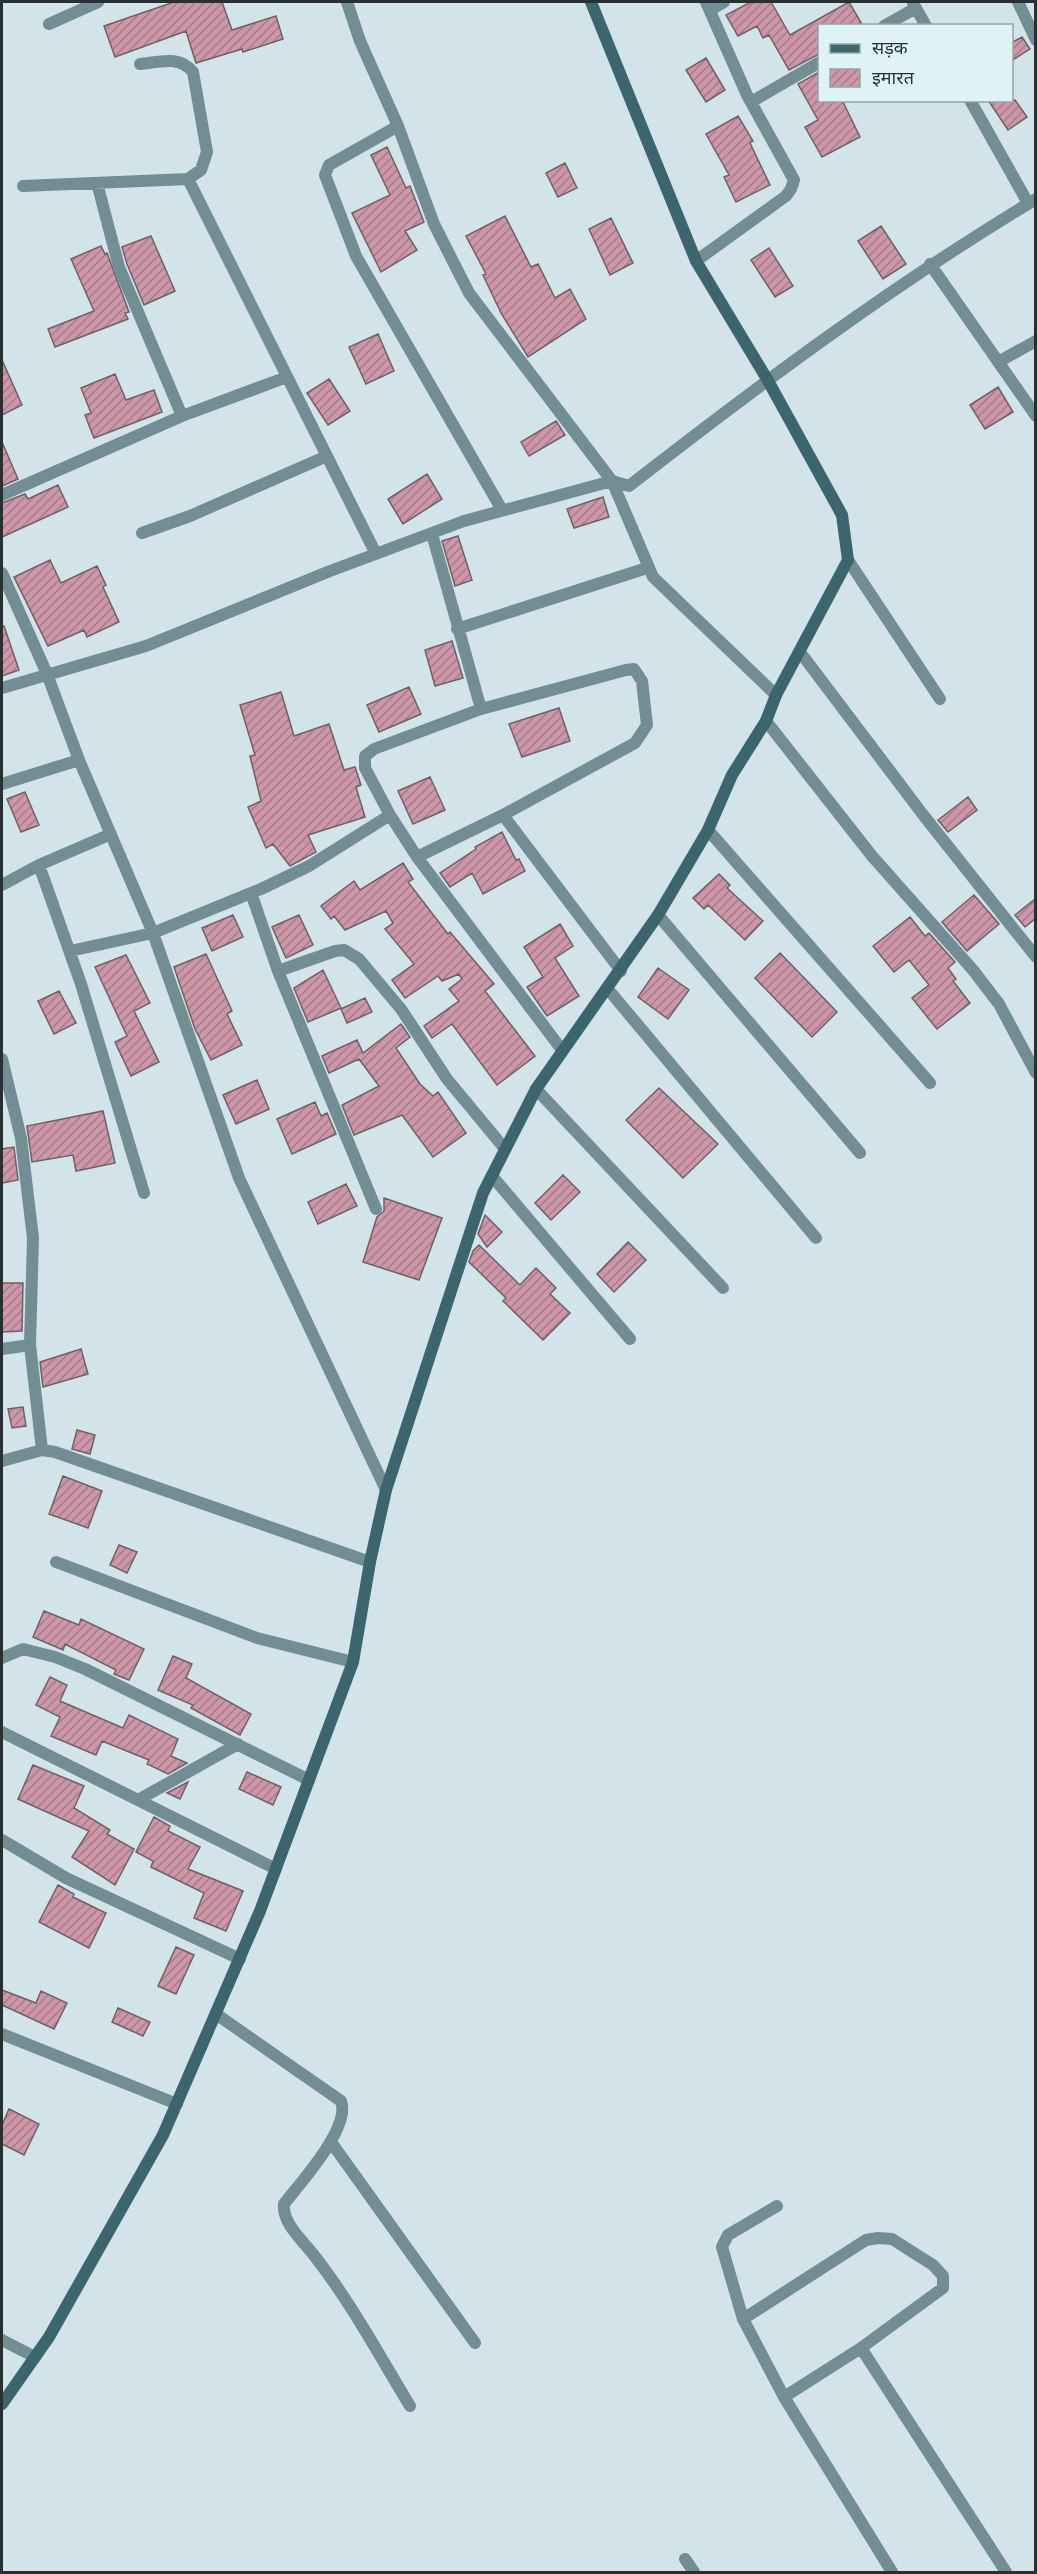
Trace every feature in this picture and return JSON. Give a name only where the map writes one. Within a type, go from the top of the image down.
[{"type":"street","points":[[50,24],[97,2]]},
{"type":"street","points":[[346,2],[360,41],[398,126],[434,224],[469,293],[612,481],[647,568],[653,577],[776,695]]},
{"type":"street","points":[[591,2],[696,261],[767,379],[842,515],[848,560],[940,699]]},
{"type":"street","points":[[696,261],[786,196],[794,180],[751,102],[708,6],[724,2]]},
{"type":"street","points":[[1018,2],[1035,40]]},
{"type":"street","points":[[887,24],[914,5],[925,24]]},
{"type":"street","points":[[23,186],[188,179],[201,170],[207,152],[193,72],[185,63],[174,60],[140,64]]},
{"type":"street","points":[[751,102],[818,63]]},
{"type":"street","points":[[2,688],[146,646],[464,521],[612,481],[629,486],[767,379],[930,264],[1032,201],[971,102]]},
{"type":"street","points":[[398,126],[329,165],[325,175],[356,256],[502,510]]},
{"type":"street","points":[[188,179],[376,554]]},
{"type":"street","points":[[98,183],[120,267],[182,416]]},
{"type":"street","points":[[930,264],[1035,416]]},
{"type":"street","points":[[998,362],[1035,341]]},
{"type":"street","points":[[2,495],[182,416],[287,377]]},
{"type":"street","points":[[141,533],[190,516],[327,456]]},
{"type":"street","points":[[432,534],[481,709]]},
{"type":"street","points":[[2,2404],[50,2337],[163,2135],[240,1959],[276,1869],[353,1662],[370,1562],[386,1490],[483,1193],[536,1089],[621,971],[658,915],[708,831],[732,776],[766,721],[776,695],[848,560]]},
{"type":"street","points":[[457,629],[647,568]]},
{"type":"street","points":[[2,573],[47,674],[79,760],[153,933],[239,1178],[386,1490]]},
{"type":"street","points":[[800,652],[924,816],[1035,957]]},
{"type":"street","points":[[417,857],[503,815],[634,743],[646,725],[642,681],[634,669],[481,709],[374,749],[365,756],[365,768],[390,815],[417,857],[562,1050]]},
{"type":"street","points":[[766,721],[872,856],[980,978],[999,1004],[1035,1073]]},
{"type":"street","points":[[2,784],[79,760]]},
{"type":"street","points":[[70,951],[153,933],[251,894],[309,866],[390,815]]},
{"type":"street","points":[[503,815],[621,971]]},
{"type":"street","points":[[708,831],[930,1083]]},
{"type":"street","points":[[2,885],[39,865],[111,834]]},
{"type":"street","points":[[39,865],[70,951],[144,1193]]},
{"type":"street","points":[[251,894],[278,971],[376,1209]]},
{"type":"street","points":[[658,915],[860,1153]]},
{"type":"street","points":[[278,971],[335,951],[344,950],[359,959],[401,1009],[447,1079],[505,1149]]},
{"type":"street","points":[[607,988],[816,1238]]},
{"type":"street","points":[[2,1059],[21,1138],[33,1238],[30,1345],[42,1450]]},
{"type":"street","points":[[536,1089],[723,1288]]},
{"type":"street","points":[[492,1176],[630,1339]]},
{"type":"street","points":[[2,1349],[30,1345]]},
{"type":"street","points":[[2,1461],[42,1450],[55,1452],[370,1562]]},
{"type":"street","points":[[56,1562],[257,1638],[353,1662]]},
{"type":"street","points":[[2,1658],[23,1649],[55,1657],[85,1669],[309,1780]]},
{"type":"street","points":[[2,1732],[276,1869]]},
{"type":"street","points":[[138,1800],[238,1744]]},
{"type":"street","points":[[2,1840],[66,1878],[240,1959]]},
{"type":"street","points":[[216,2014],[338,2098],[343,2110],[331,2142],[284,2204],[286,2217],[327,2271],[410,2406]]},
{"type":"street","points":[[2,2034],[177,2104]]},
{"type":"street","points":[[331,2142],[475,2343]]},
{"type":"street","points":[[777,2205],[728,2235],[722,2247],[743,2319],[784,2397],[892,2572]]},
{"type":"street","points":[[743,2319],[866,2240],[892,2239],[933,2265],[943,2276],[943,2288],[861,2348],[784,2397]]},
{"type":"street","points":[[2,2340],[35,2357]]},
{"type":"street","points":[[861,2348],[1006,2572]]},
{"type":"street","points":[[685,2559],[694,2572]]},
{"type":"building","points":[[174,2],[222,2],[232,30],[276,16],[283,39],[243,52],[242,49],[196,63],[186,31],[115,57],[104,26]]},
{"type":"building","points":[[751,2],[771,2],[790,35],[849,2],[862,24],[818,24],[818,55],[789,70],[769,35],[763,38],[757,26],[738,36],[726,15]]},
{"type":"building","points":[[1022,37],[1030,49],[1013,60],[1013,42]]},
{"type":"building","points":[[706,58],[725,90],[706,102],[686,70]]},
{"type":"building","points":[[818,73],[818,102],[843,102],[860,137],[822,157],[805,127],[818,120],[798,84]]},
{"type":"building","points":[[1015,100],[1027,117],[1008,130],[989,102],[1013,102]]},
{"type":"building","points":[[738,116],[753,141],[750,143],[770,185],[736,202],[724,177],[729,175],[706,134]]},
{"type":"building","points":[[387,147],[406,188],[410,186],[424,222],[405,231],[417,250],[381,272],[352,213],[390,195],[371,155]]},
{"type":"building","points":[[565,163],[577,188],[558,197],[546,173]]},
{"type":"building","points":[[505,216],[531,267],[538,264],[555,298],[570,289],[586,319],[528,357],[501,313],[483,275],[486,274],[466,236]]},
{"type":"building","points":[[611,218],[633,263],[610,275],[589,229]]},
{"type":"building","points":[[881,226],[906,264],[883,279],[858,241]]},
{"type":"building","points":[[151,236],[175,291],[144,305],[122,247]]},
{"type":"building","points":[[101,246],[105,254],[107,253],[129,312],[125,313],[128,319],[55,347],[48,329],[94,311],[71,259]]},
{"type":"building","points":[[769,248],[793,286],[775,297],[751,260]]},
{"type":"building","points":[[378,334],[394,371],[366,384],[349,347]]},
{"type":"building","points":[[2,360],[22,405],[2,415]]},
{"type":"building","points":[[115,374],[126,400],[154,390],[162,412],[94,438],[85,415],[91,413],[81,388]]},
{"type":"building","points":[[329,379],[350,411],[328,425],[307,393]]},
{"type":"building","points":[[998,387],[1013,412],[985,429],[970,405]]},
{"type":"building","points":[[556,421],[565,435],[529,456],[521,442]]},
{"type":"building","points":[[2,442],[18,479],[2,486]]},
{"type":"building","points":[[427,474],[442,499],[403,524],[388,499]]},
{"type":"building","points":[[58,485],[68,507],[2,537],[2,503],[25,494],[28,499]]},
{"type":"building","points":[[603,497],[609,517],[574,528],[567,509]]},
{"type":"building","points":[[458,536],[472,580],[455,586],[442,541]]},
{"type":"building","points":[[50,560],[61,583],[97,566],[106,585],[103,587],[119,622],[87,637],[84,630],[48,646],[14,577]]},
{"type":"building","points":[[2,626],[4,626],[19,670],[2,676]]},
{"type":"building","points":[[452,641],[463,678],[435,686],[425,650]]},
{"type":"building","points":[[409,687],[421,714],[379,732],[367,705]]},
{"type":"building","points":[[281,692],[294,736],[329,724],[344,770],[355,767],[361,785],[356,787],[365,817],[308,835],[316,852],[290,866],[273,844],[266,848],[248,807],[261,801],[250,756],[255,755],[240,705]]},
{"type":"building","points":[[559,708],[570,741],[522,757],[509,724]]},
{"type":"building","points":[[430,777],[445,810],[413,824],[398,791]]},
{"type":"building","points":[[25,792],[39,825],[21,832],[7,799]]},
{"type":"building","points":[[968,797],[977,810],[948,832],[938,820]]},
{"type":"building","points":[[502,832],[516,860],[519,859],[525,871],[483,894],[472,873],[450,887],[440,873],[476,849],[475,847]]},
{"type":"building","points":[[403,863],[413,879],[408,882],[448,934],[450,932],[494,984],[485,991],[535,1056],[497,1085],[452,1024],[432,1038],[424,1026],[459,1001],[449,989],[462,979],[459,974],[442,981],[438,976],[405,998],[392,980],[414,964],[385,929],[393,923],[386,911],[345,930],[334,916],[331,919],[321,906],[354,881],[360,890]]},
{"type":"building","points":[[719,874],[730,885],[727,888],[763,921],[745,940],[708,905],[704,909],[693,898]]},
{"type":"building","points":[[974,895],[999,924],[967,951],[942,922]]},
{"type":"building","points":[[1035,899],[1035,919],[1025,927],[1015,915]]},
{"type":"building","points":[[233,915],[243,937],[212,951],[202,928]]},
{"type":"building","points":[[299,915],[313,945],[286,958],[272,927]]},
{"type":"building","points":[[910,917],[925,936],[929,933],[955,962],[948,968],[956,979],[953,981],[970,1003],[937,1029],[912,998],[929,985],[909,960],[894,972],[873,946]]},
{"type":"building","points":[[560,924],[573,946],[555,958],[579,996],[547,1016],[527,987],[543,977],[524,947]]},
{"type":"building","points":[[780,953],[837,1012],[812,1037],[755,978]]},
{"type":"building","points":[[206,954],[232,1011],[227,1014],[242,1045],[211,1060],[195,1029],[174,967]]},
{"type":"building","points":[[126,955],[150,1003],[134,1011],[159,1062],[131,1076],[115,1042],[127,1036],[95,967]]},
{"type":"building","points":[[658,968],[689,990],[668,1019],[638,997]]},
{"type":"building","points":[[323,970],[341,1008],[308,1022],[294,988]]},
{"type":"building","points":[[59,991],[76,1023],[54,1034],[38,1001]]},
{"type":"building","points":[[365,998],[372,1012],[347,1023],[341,1009]]},
{"type":"building","points":[[401,1024],[410,1037],[396,1048],[420,1084],[433,1096],[438,1092],[466,1133],[433,1157],[402,1115],[354,1135],[342,1105],[379,1086],[359,1059],[329,1073],[322,1056],[357,1040],[363,1053]]},
{"type":"building","points":[[257,1080],[269,1109],[236,1124],[223,1095]]},
{"type":"building","points":[[659,1088],[718,1144],[683,1178],[626,1120]]},
{"type":"building","points":[[315,1102],[321,1116],[327,1113],[336,1134],[292,1154],[277,1119]]},
{"type":"building","points":[[103,1111],[115,1163],[76,1171],[73,1155],[32,1162],[27,1126]]},
{"type":"building","points":[[14,1147],[18,1180],[2,1183],[2,1149]]},
{"type":"building","points":[[563,1175],[580,1192],[551,1220],[535,1203]]},
{"type":"building","points":[[346,1184],[357,1206],[318,1224],[308,1202]]},
{"type":"building","points":[[384,1198],[442,1218],[419,1280],[363,1262],[377,1217],[384,1211]]},
{"type":"building","points":[[485,1215],[502,1232],[487,1247],[478,1234]]},
{"type":"building","points":[[628,1242],[646,1260],[614,1292],[597,1274]]},
{"type":"building","points":[[479,1245],[520,1285],[536,1268],[556,1288],[550,1294],[570,1313],[543,1340],[503,1301],[506,1298],[469,1262],[473,1251]]},
{"type":"building","points":[[2,1283],[23,1283],[22,1331],[2,1332]]},
{"type":"building","points":[[81,1349],[88,1374],[43,1387],[40,1362]]},
{"type":"building","points":[[23,1407],[26,1426],[12,1428],[8,1409]]},
{"type":"building","points":[[77,1430],[95,1435],[90,1454],[72,1449]]},
{"type":"building","points":[[63,1476],[102,1491],[88,1528],[49,1514]]},
{"type":"building","points":[[119,1545],[137,1552],[127,1573],[110,1565]]},
{"type":"building","points":[[44,1611],[79,1625],[81,1619],[144,1649],[129,1680],[114,1674],[116,1670],[65,1644],[63,1650],[33,1637]]},
{"type":"building","points":[[173,1656],[192,1664],[186,1678],[251,1714],[240,1735],[191,1708],[193,1705],[158,1690]]},
{"type":"building","points":[[50,1677],[67,1685],[60,1701],[123,1728],[129,1715],[178,1739],[171,1756],[187,1763],[168,1774],[147,1764],[149,1760],[102,1741],[96,1755],[51,1736],[60,1717],[36,1705]]},
{"type":"building","points":[[33,1765],[84,1786],[74,1808],[110,1830],[107,1834],[134,1849],[115,1885],[72,1857],[89,1831],[18,1799]]},
{"type":"building","points":[[247,1772],[281,1787],[273,1805],[239,1789]]},
{"type":"building","points":[[188,1782],[180,1799],[167,1793]]},
{"type":"building","points":[[154,1817],[170,1826],[168,1831],[200,1847],[188,1869],[243,1891],[226,1931],[194,1918],[204,1893],[151,1867],[153,1861],[136,1852]]},
{"type":"building","points":[[58,1885],[74,1894],[73,1897],[106,1913],[89,1948],[39,1922]]},
{"type":"building","points":[[176,1947],[194,1955],[176,1994],[158,1986]]},
{"type":"building","points":[[2,1990],[36,2003],[41,1991],[67,2003],[54,2029],[2,2005]]},
{"type":"building","points":[[118,2008],[150,2022],[143,2036],[112,2022]]},
{"type":"building","points":[[9,2109],[39,2124],[24,2155],[2,2144],[2,2125]]}]
